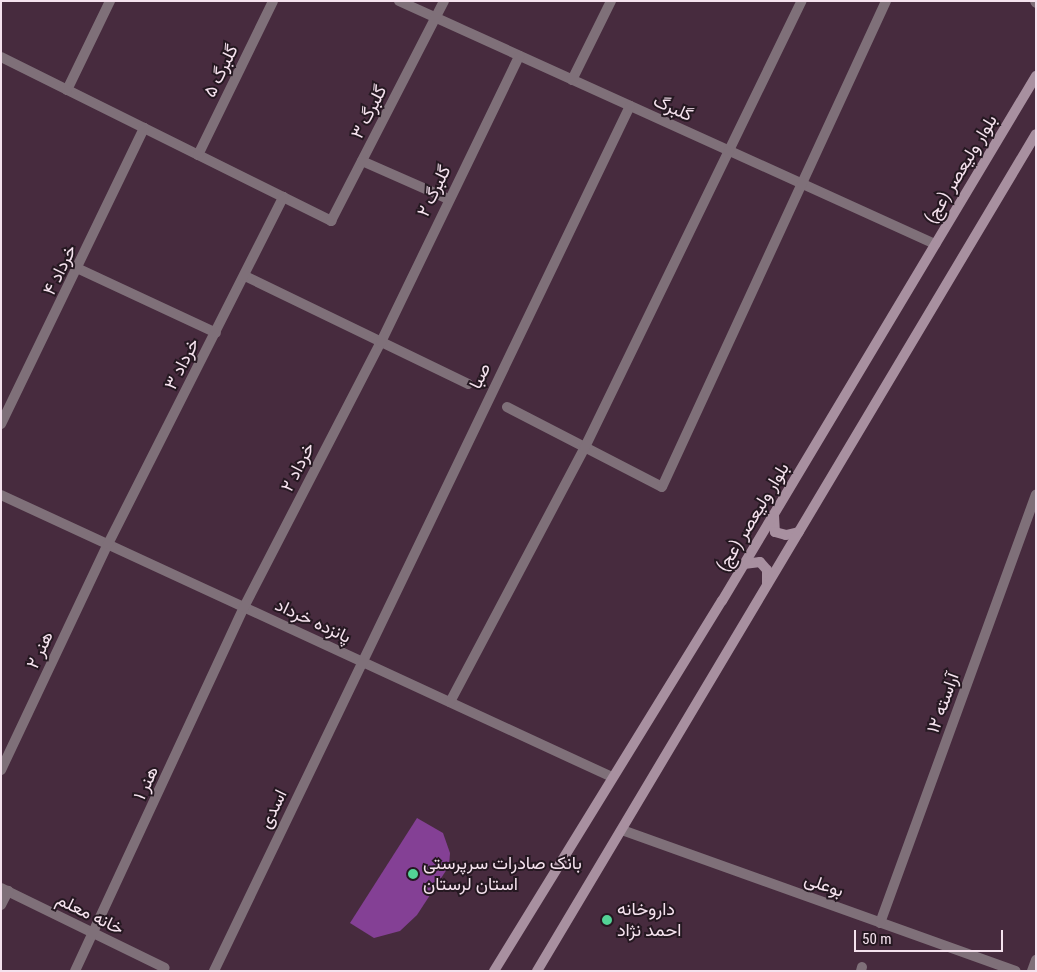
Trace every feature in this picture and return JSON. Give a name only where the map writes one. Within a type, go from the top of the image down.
[{"type":"main road","name":"بلوار ولیعصر (عج)","points":[[494,971],[774,515],[1036,76]]},
{"type":"main road","points":[[537,971],[1036,134]]},
{"type":"main road","points":[[774,515],[775,532],[786,535],[799,532]]},
{"type":"main road","points":[[744,564],[760,562],[767,570],[767,585]]},
{"type":"street","points":[[67,90],[110,1]]},
{"type":"street","name":"گلبرگ ۵","points":[[198,155],[273,1]]},
{"type":"street","name":"گلبرگ","points":[[399,1],[934,244]]},
{"type":"street","name":"گلبرگ ۳","points":[[283,197],[331,220],[444,1]]},
{"type":"street","points":[[572,80],[611,1]]},
{"type":"street","points":[[450,702],[585,447],[802,1]]},
{"type":"street","points":[[507,407],[662,487],[886,1]]},
{"type":"street","name":"گلبرگ ۲","points":[[381,342],[448,199],[519,56]]},
{"type":"street","points":[[1,58],[283,197]]},
{"type":"street","name":"صبا","points":[[361,661],[630,106]]},
{"type":"street","name":"خرداد ۴","points":[[1,424],[79,268],[144,128]]},
{"type":"street","points":[[362,161],[448,199]]},
{"type":"street","name":"خرداد ۳","points":[[108,544],[245,276],[283,197]]},
{"type":"street","points":[[79,268],[216,333]]},
{"type":"street","points":[[245,276],[468,384]]},
{"type":"street","name":"خرداد ۲","points":[[244,607],[381,342]]},
{"type":"street","name":"۱۲ آراسته","points":[[880,922],[1036,494]]},
{"type":"street","name":"پانزده خرداد","points":[[1,495],[612,776]]},
{"type":"street","name":"هنر ۲","points":[[1,770],[108,544]]},
{"type":"street","name":"هنر ۱","points":[[76,971],[95,934],[244,607]]},
{"type":"street","name":"اسدی","points":[[214,971],[361,661]]},
{"type":"street","name":"بوعلی","points":[[622,830],[1015,971]]},
{"type":"street","points":[[1,905],[4,889]]},
{"type":"street","name":"خانه معلم","points":[[4,889],[165,968]]},
{"type":"street","points":[[1032,971],[1036,960]]},
{"type":"building","name":"بانک صادرات سرپرستی استان لرستان","points":[[417,818],[443,833],[450,853],[449,866],[417,915],[400,931],[374,938],[350,923]]},
{"type":"place","name":"بانک صادرات سرپرستی استان لرستان","points":[[413,874]]},
{"type":"place","name":"داروخانه احمد نژاد","points":[[607,920]]}]
